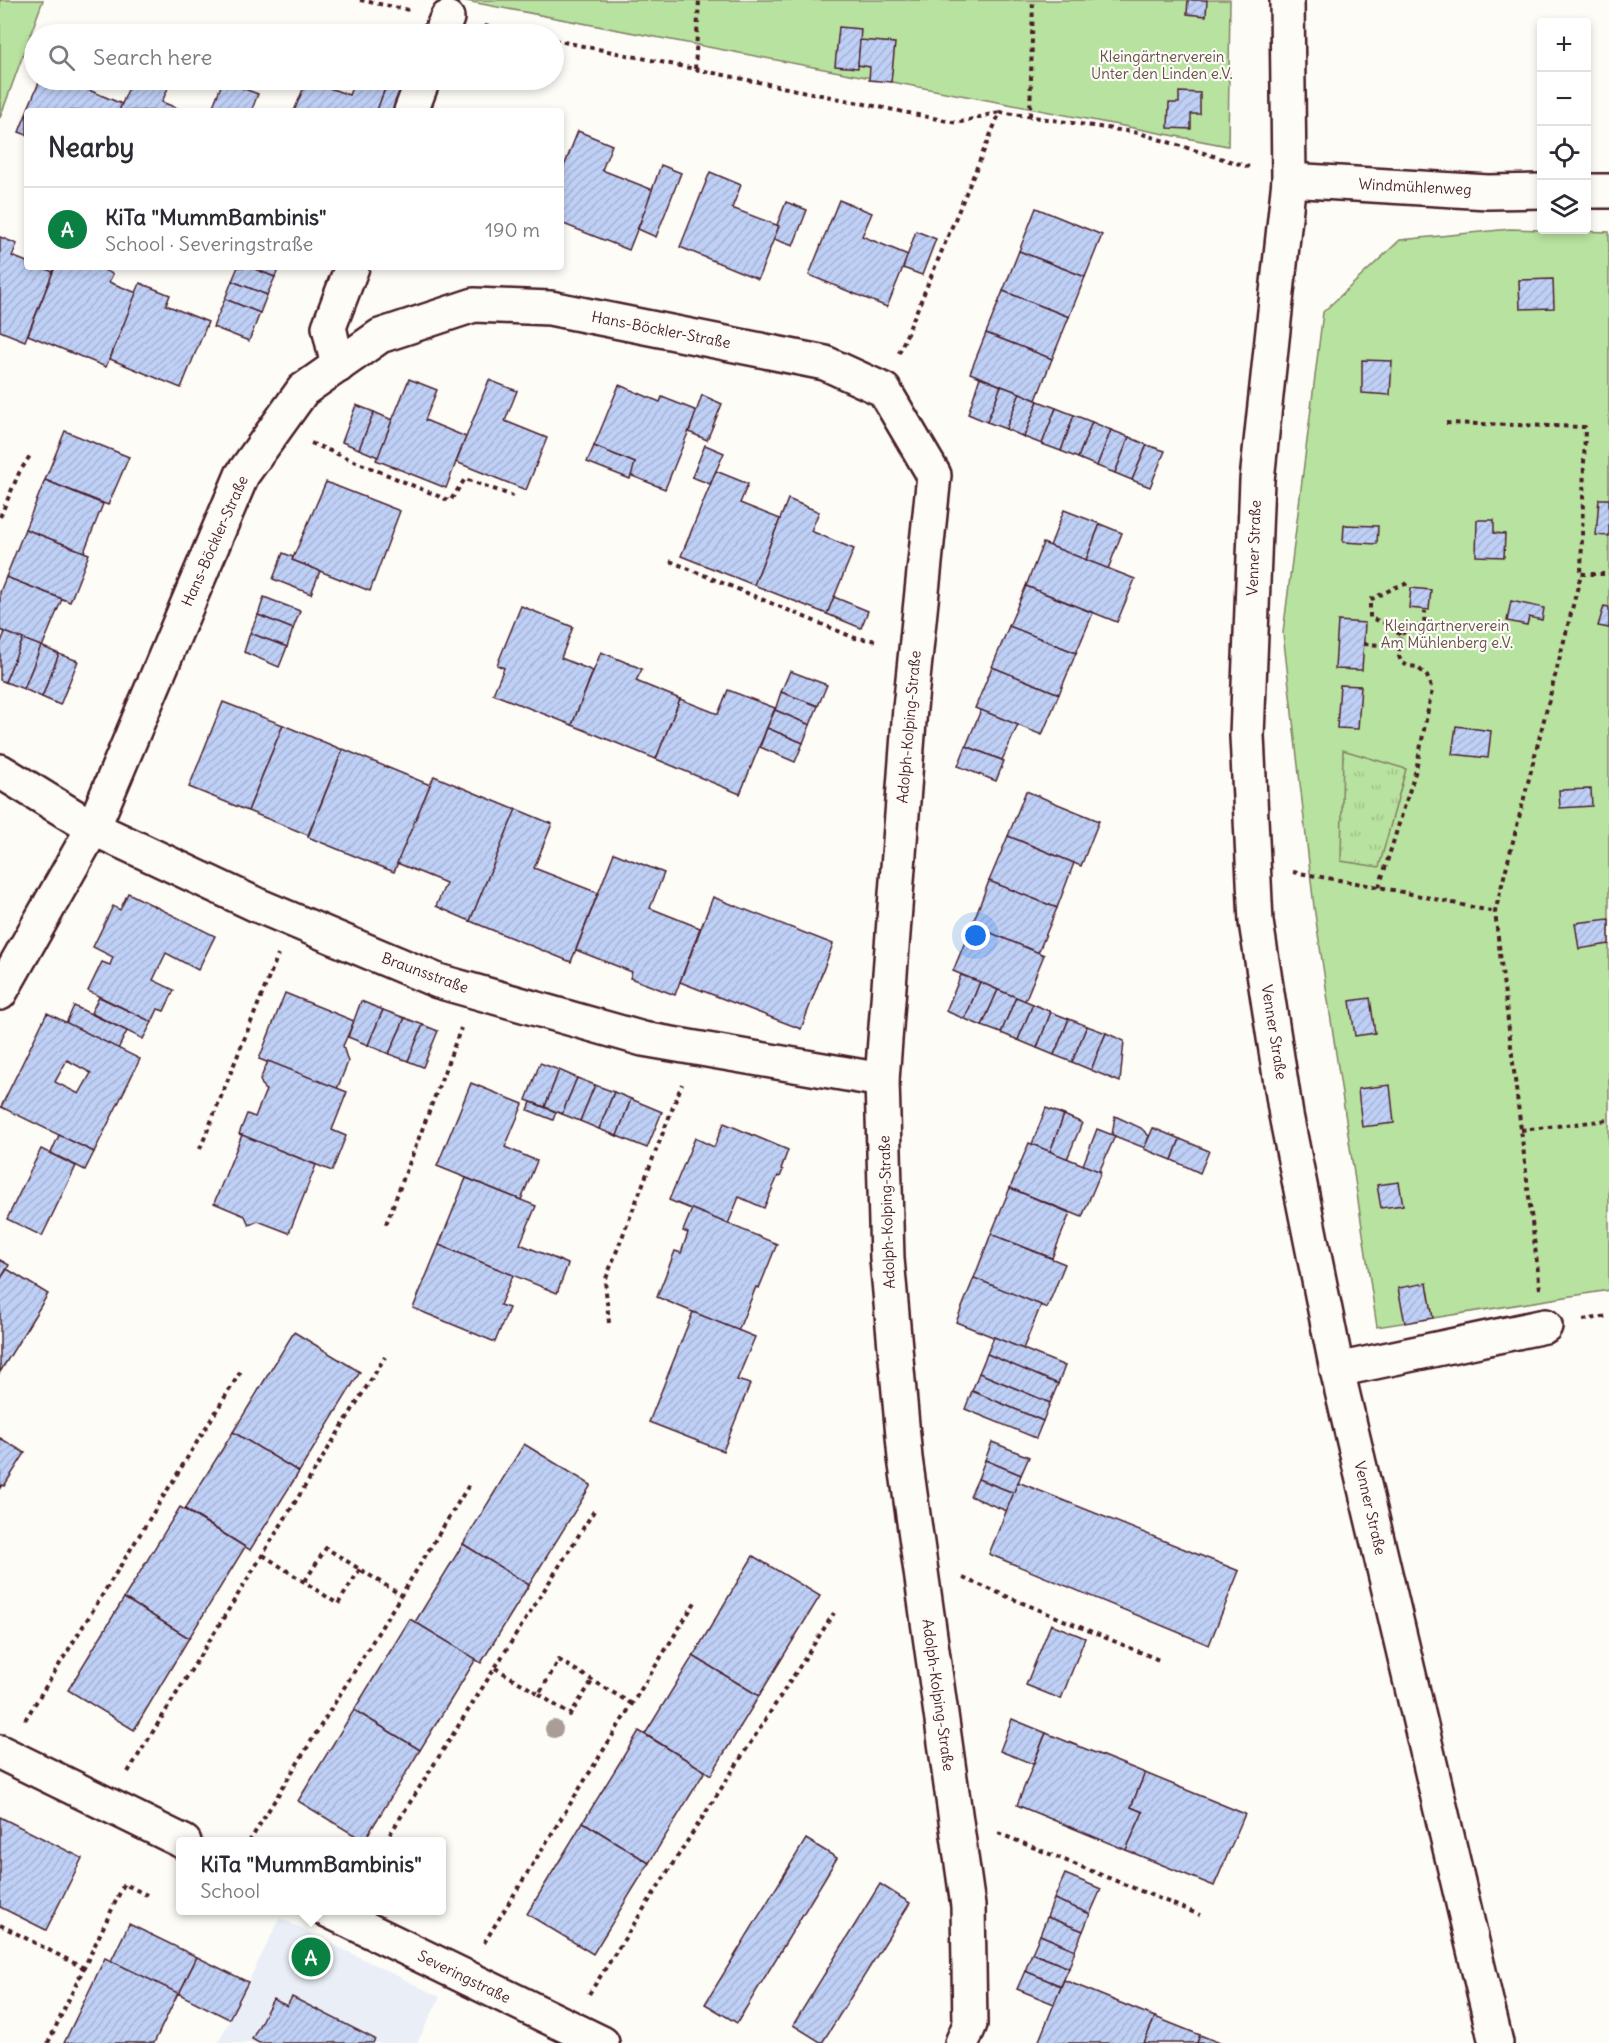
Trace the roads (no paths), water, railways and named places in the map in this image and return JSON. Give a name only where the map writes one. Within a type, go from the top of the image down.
[{"type":"street","name":"Venner Straße","points":[[1287,0],[1289,180],[1257,480],[1247,736],[1256,922],[1286,1115],[1337,1370],[1496,2043]]},
{"type":"street","points":[[412,108],[419,90]]},
{"type":"street","name":"Windmühlenweg","points":[[1289,180],[1488,192],[1537,191]]},
{"type":"street","points":[[1591,191],[1609,191]]},
{"type":"street","points":[[338,366],[329,327],[351,270]]},
{"type":"street","name":"Hans-Böckler-Straße","points":[[0,993],[93,828],[242,475],[303,390],[380,336],[474,305],[550,308],[825,363],[884,390]]},
{"type":"street","name":"Adolph-Kolping-Straße","points":[[884,390],[933,475],[916,644],[882,1080],[887,1259],[905,1458],[968,1906],[970,2024],[962,2043]]},
{"type":"street","name":"Braunsstraße","points":[[0,771],[93,828],[292,920],[438,981],[643,1039],[882,1080]]},
{"type":"street","points":[[1337,1370],[1545,1326]]},
{"type":"street","points":[[2,1753],[176,1838]]},
{"type":"street","name":"Severingstraße","points":[[335,1915],[602,2043]]},
{"type":"place","name":"KiTa \"MummBambinis\"","points":[[311,1957]]},
{"type":"park label","name":"Kleingärtnerverein Unter den Linden e.V.","points":[[1162,66]]},
{"type":"park label","name":"Kleingärtnerverein Am Mühlenberg e.V.","points":[[1447,634]]}]
